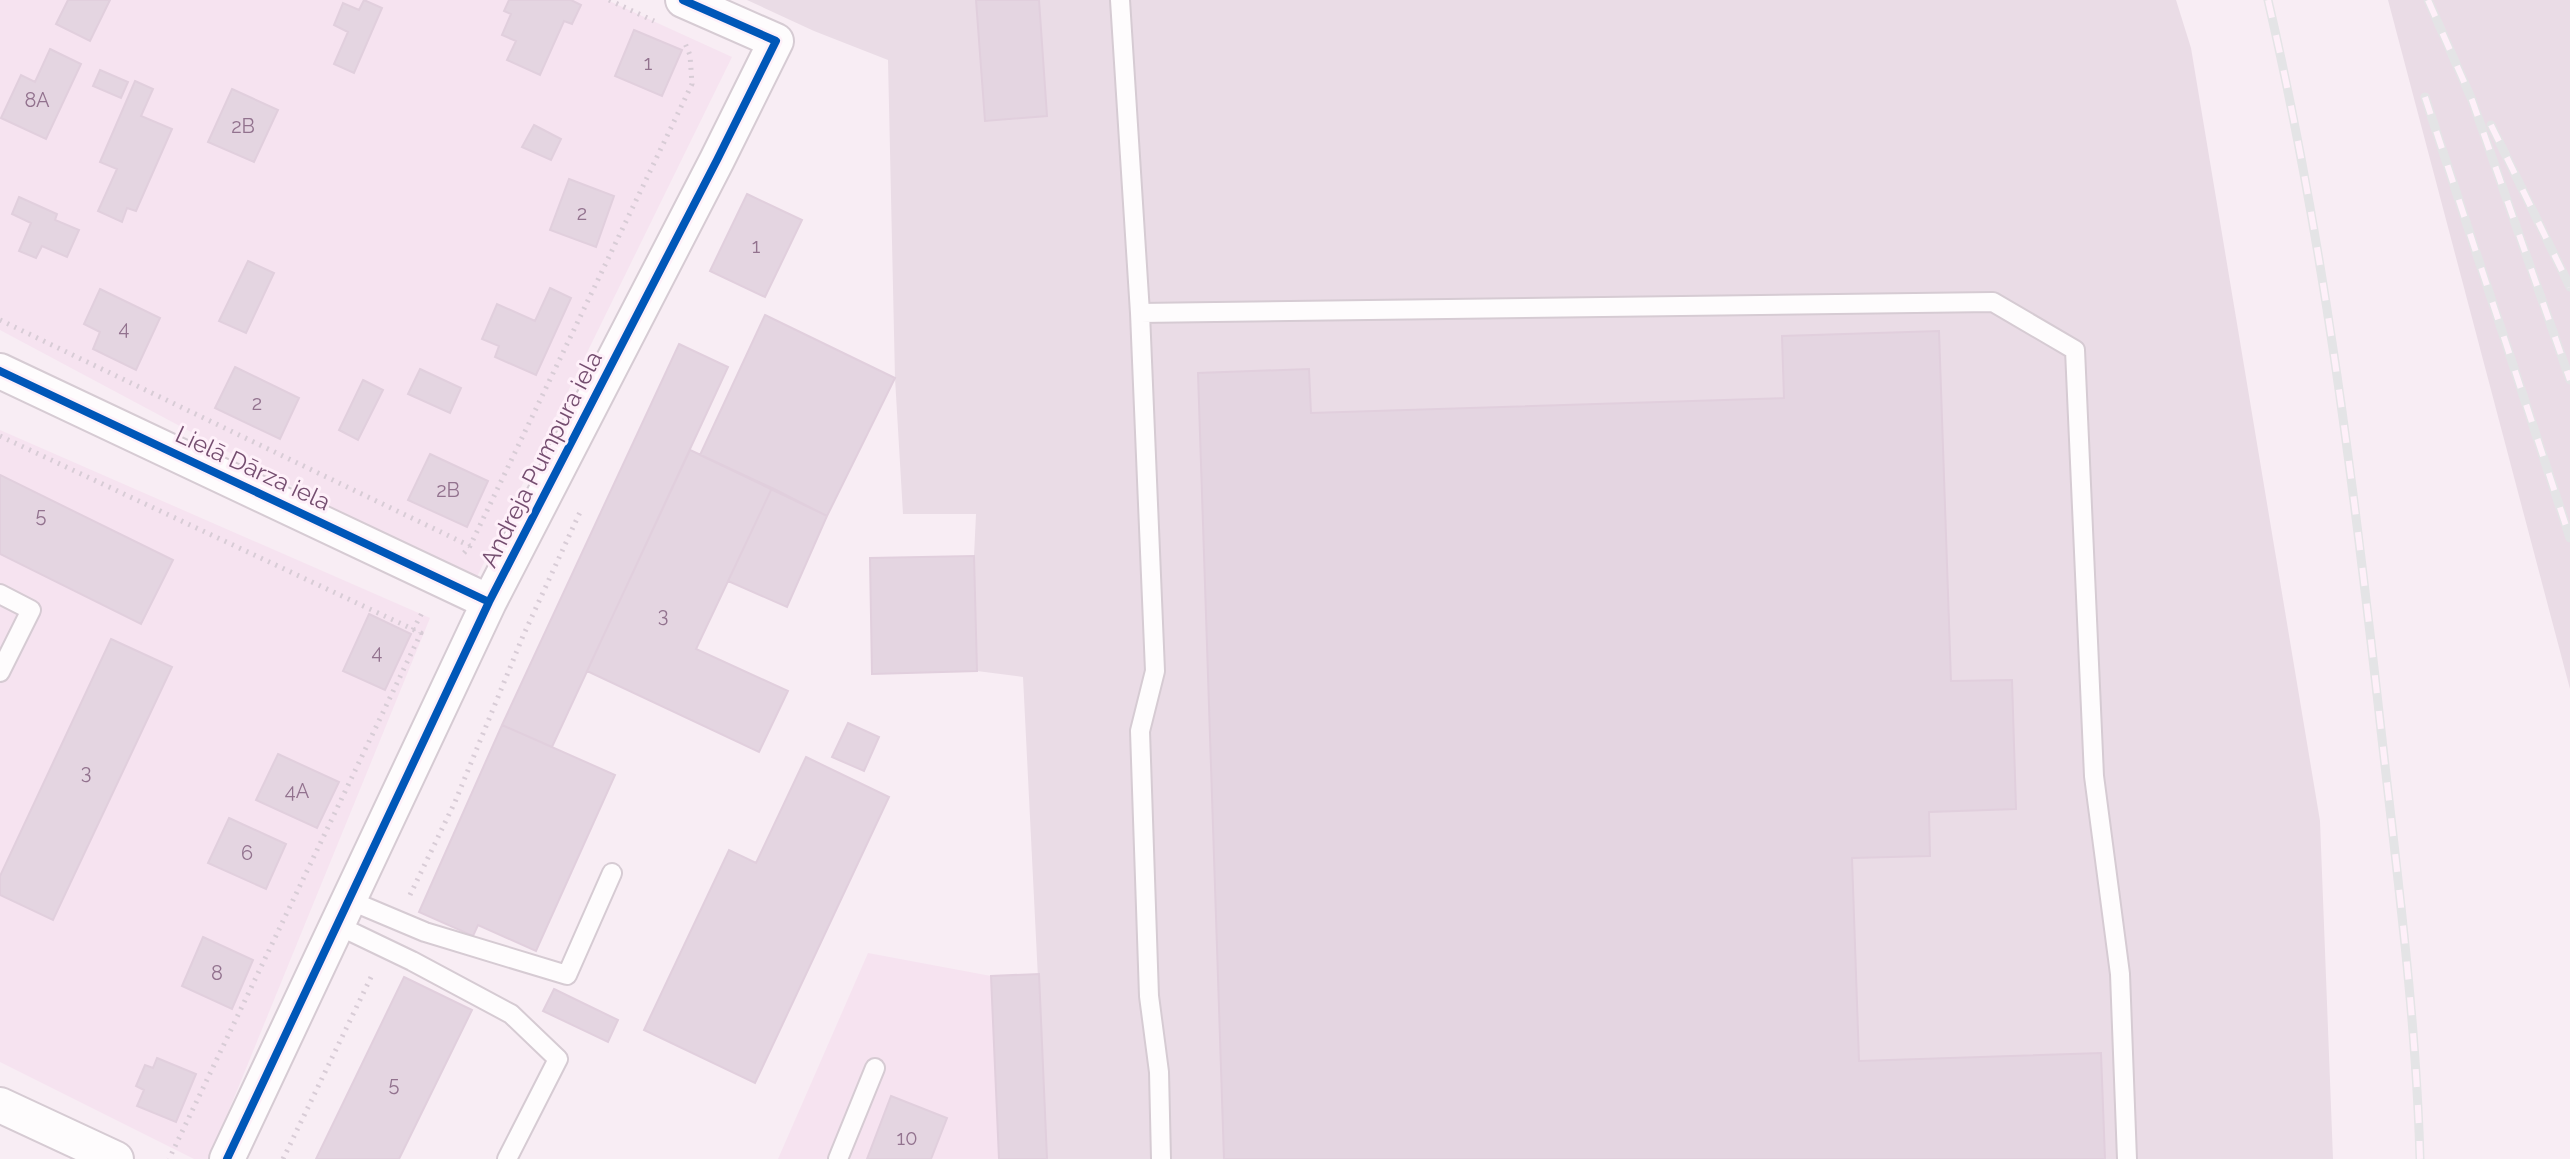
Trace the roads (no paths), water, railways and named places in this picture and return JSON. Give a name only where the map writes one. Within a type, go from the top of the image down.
[{"type":"street","name":"Andreja Pumpura iela","points":[[227,1159],[489,602],[776,41],[677,20]]},
{"type":"street","name":"Lielā Dārza iela","points":[[0,371],[489,602]]},
{"type":"street","points":[[0,1105],[116,1159]]},
{"type":"lane","points":[[1120,0],[1140,313],[1155,671],[1140,731],[1149,996],[1159,1072],[1161,1159]]},
{"type":"lane","points":[[1140,313],[1993,302],[2075,350],[2094,776],[2120,974],[2127,1159]]},
{"type":"lane","points":[[0,594],[31,610],[0,672]]},
{"type":"lane","points":[[343,912],[397,922],[567,975],[612,873]]},
{"type":"lane","points":[[343,912],[385,947],[511,1014],[558,1059],[507,1159]]},
{"type":"lane","points":[[838,1159],[875,1068]]},
{"type":"railway","points":[[2268,0],[2305,179],[2347,449],[2404,940],[2420,1159]]},
{"type":"railway","points":[[2428,0],[2472,100],[2570,380]]},
{"type":"railway","points":[[2425,97],[2570,538]]},
{"type":"railway","points":[[2491,125],[2570,287]]}]
